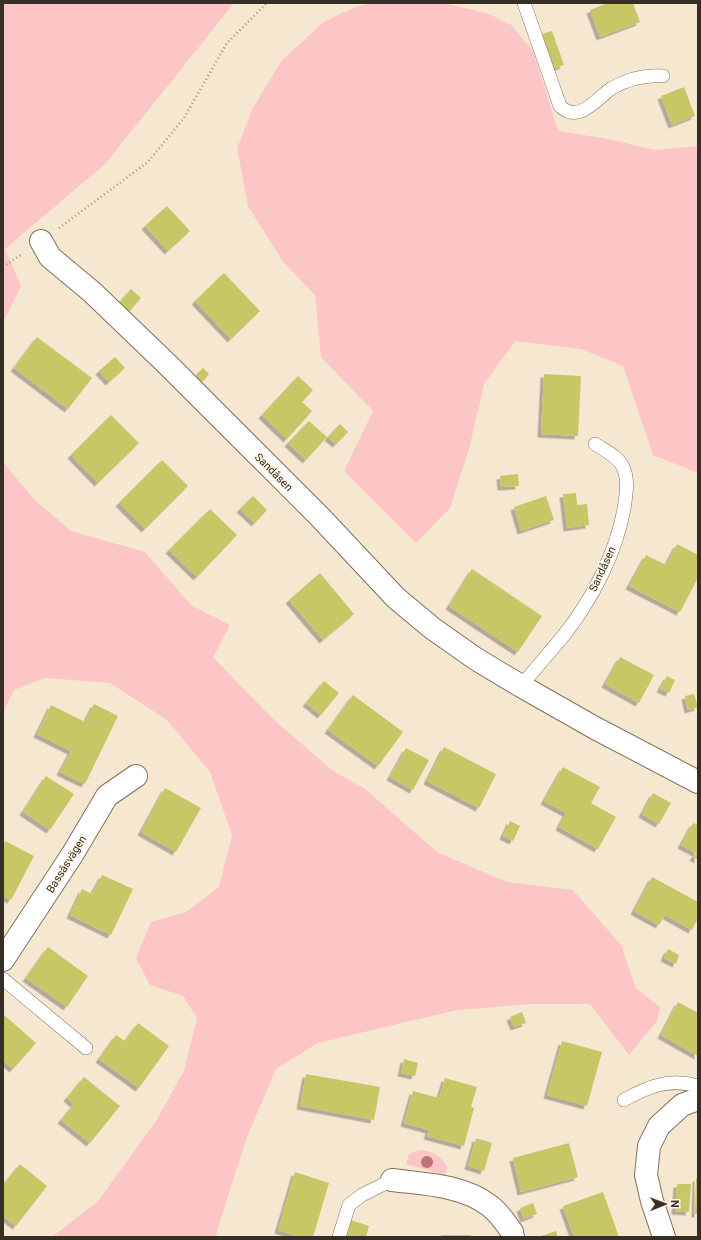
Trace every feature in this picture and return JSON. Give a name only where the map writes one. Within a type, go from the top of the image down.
[{"type":"street","name":"Sandåsen","points":[[41,241],[50,257],[92,292],[178,375],[320,517],[396,598],[438,633],[476,659],[521,686],[595,728],[698,782]]},
{"type":"street","name":"Bassåsvägen","points":[[3,960],[72,855],[107,796],[136,776]]},
{"type":"street","points":[[664,1237],[652,1201],[646,1175],[649,1146],[659,1126],[682,1105],[698,1099]]},
{"type":"street","points":[[392,1180],[446,1187],[470,1194],[490,1206],[512,1232],[513,1237]]},
{"type":"lane","points":[[524,3],[560,106],[565,111],[572,113],[590,107],[612,88],[628,81],[644,76],[663,76]]},
{"type":"lane","name":"Sandåsen","points":[[521,686],[565,634],[601,576],[612,549],[626,497],[626,479],[623,466],[617,458],[595,444]]},
{"type":"lane","points":[[3,978],[86,1048]]},
{"type":"lane","points":[[624,1100],[647,1088],[658,1085],[685,1083],[698,1086]]},
{"type":"lane","points":[[339,1237],[349,1205],[362,1195],[392,1180]]},
{"type":"path","points":[[3,267],[41,241],[148,162],[184,118],[227,43],[267,3]]},
{"type":"shaded area","points":[[3,3],[234,3],[105,164],[5,249],[21,286],[3,323]]},
{"type":"shaded area","points":[[371,3],[445,3],[489,14],[511,25],[533,51],[558,131],[609,139],[655,150],[698,146],[698,473],[653,455],[623,366],[581,349],[515,341],[484,384],[469,449],[450,508],[416,543],[344,471],[373,411],[321,357],[315,295],[283,262],[248,206],[237,148],[253,108],[282,60],[325,21],[358,6]]},
{"type":"shaded area","points":[[3,462],[34,499],[71,531],[145,552],[191,605],[230,625],[213,657],[273,719],[333,771],[364,788],[437,852],[507,882],[573,890],[621,945],[636,988],[660,1007],[657,1021],[629,1055],[590,1004],[530,1004],[457,1010],[318,1043],[276,1069],[247,1137],[216,1237],[52,1237],[98,1201],[156,1121],[184,1071],[197,1018],[183,996],[150,985],[136,958],[151,922],[186,912],[219,887],[232,835],[210,772],[167,720],[110,683],[45,678],[14,690],[3,713]]},
{"type":"shaded area","points":[[420,1150],[429,1151],[442,1159],[447,1167],[445,1175],[406,1164],[409,1154]]},
{"type":"building","points":[[608,3],[633,3],[640,22],[600,37],[590,10]]},
{"type":"building","points":[[552,31],[564,65],[550,70],[538,35]]},
{"type":"building","points":[[684,87],[695,116],[672,125],[661,96]]},
{"type":"building","points":[[167,206],[190,231],[168,251],[145,226]]},
{"type":"building","points":[[224,273],[260,311],[231,339],[195,301]]},
{"type":"building","points":[[131,289],[141,298],[128,313],[118,304]]},
{"type":"building","points":[[37,337],[92,378],[68,409],[14,368]]},
{"type":"building","points":[[115,357],[125,368],[109,382],[99,371]]},
{"type":"building","points":[[203,368],[209,374],[199,386],[192,379]]},
{"type":"building","points":[[544,374],[581,376],[578,436],[541,434]]},
{"type":"building","points":[[298,376],[313,390],[302,402],[312,411],[287,439],[262,415]]},
{"type":"building","points":[[111,415],[139,443],[98,483],[71,455]]},
{"type":"building","points":[[309,421],[327,437],[306,460],[288,443]]},
{"type":"building","points":[[340,424],[348,432],[336,444],[328,437]]},
{"type":"building","points":[[162,460],[188,486],[145,529],[119,503]]},
{"type":"building","points":[[518,474],[519,486],[501,487],[500,476]]},
{"type":"building","points":[[576,493],[577,505],[587,504],[589,525],[567,528],[563,494]]},
{"type":"building","points":[[253,496],[267,510],[255,523],[240,509]]},
{"type":"building","points":[[546,496],[554,520],[521,531],[514,507]]},
{"type":"building","points":[[210,509],[237,535],[197,577],[169,550]]},
{"type":"building","points":[[677,544],[698,555],[698,578],[680,612],[629,586],[646,555],[666,565]]},
{"type":"building","points":[[472,569],[542,616],[518,652],[449,606]]},
{"type":"building","points":[[320,573],[354,614],[323,640],[289,600]]},
{"type":"building","points":[[620,657],[654,675],[639,703],[605,684]]},
{"type":"building","points":[[667,676],[675,680],[669,693],[660,689]]},
{"type":"building","points":[[324,681],[339,693],[321,715],[306,703]]},
{"type":"building","points":[[694,694],[698,707],[688,710],[685,696]]},
{"type":"building","points":[[353,695],[403,732],[378,766],[328,730]]},
{"type":"building","points":[[94,704],[118,716],[85,784],[60,772],[71,751],[37,734],[51,705],[85,722]]},
{"type":"building","points":[[444,747],[496,774],[479,808],[427,781]]},
{"type":"building","points":[[406,748],[429,760],[413,790],[390,777]]},
{"type":"building","points":[[563,767],[600,787],[591,803],[616,817],[598,849],[559,827],[566,813],[544,801]]},
{"type":"building","points":[[46,776],[74,794],[50,830],[23,812]]},
{"type":"building","points":[[165,788],[201,808],[176,852],[141,832]]},
{"type":"building","points":[[653,793],[671,803],[659,824],[642,814]]},
{"type":"building","points":[[510,821],[520,826],[513,841],[503,836]]},
{"type":"building","points":[[693,823],[698,825],[698,860],[693,857],[696,853],[681,845]]},
{"type":"building","points":[[5,841],[34,856],[11,900],[3,896],[3,844]]},
{"type":"building","points":[[102,875],[133,889],[111,935],[70,915],[82,889],[92,894]]},
{"type":"building","points":[[652,877],[698,902],[698,918],[692,930],[665,915],[659,925],[634,911]]},
{"type":"building","points":[[48,947],[88,976],[67,1007],[26,978]]},
{"type":"building","points":[[668,949],[679,955],[676,964],[664,958]]},
{"type":"building","points":[[678,1002],[698,1013],[698,1056],[661,1035]]},
{"type":"building","points":[[522,1012],[526,1023],[514,1027],[510,1017]]},
{"type":"building","points":[[3,1014],[36,1043],[13,1069],[3,1060]]},
{"type":"building","points":[[138,1023],[169,1046],[139,1088],[99,1059],[116,1035],[125,1041]]},
{"type":"building","points":[[562,1041],[602,1052],[587,1106],[547,1095]]},
{"type":"building","points":[[404,1059],[418,1063],[415,1076],[401,1073]]},
{"type":"building","points":[[306,1074],[380,1087],[374,1120],[300,1106]]},
{"type":"building","points":[[84,1077],[120,1106],[90,1143],[61,1120],[74,1104],[67,1098]]},
{"type":"building","points":[[445,1078],[477,1087],[471,1107],[474,1108],[464,1146],[427,1136],[429,1130],[404,1123],[413,1091],[439,1098]]},
{"type":"building","points":[[476,1138],[492,1143],[484,1171],[468,1166]]},
{"type":"building","points":[[569,1143],[578,1177],[521,1192],[513,1158]]},
{"type":"building","points":[[20,1164],[47,1186],[16,1226],[3,1216],[3,1182],[5,1183]]},
{"type":"building","points":[[295,1172],[329,1183],[313,1237],[299,1237],[278,1230]]},
{"type":"building","points":[[696,1178],[698,1178],[698,1214],[695,1214]]},
{"type":"building","points":[[677,1184],[691,1184],[689,1212],[675,1211]]},
{"type":"building","points":[[603,1192],[619,1237],[574,1237],[563,1206]]},
{"type":"building","points":[[533,1203],[537,1214],[524,1219],[520,1208]]},
{"type":"building","points":[[351,1220],[369,1226],[366,1237],[346,1237]]},
{"type":"building","points":[[556,1231],[558,1237],[538,1237]]},
{"type":"building","points":[[441,1235],[471,1235],[471,1237],[441,1237]]}]
